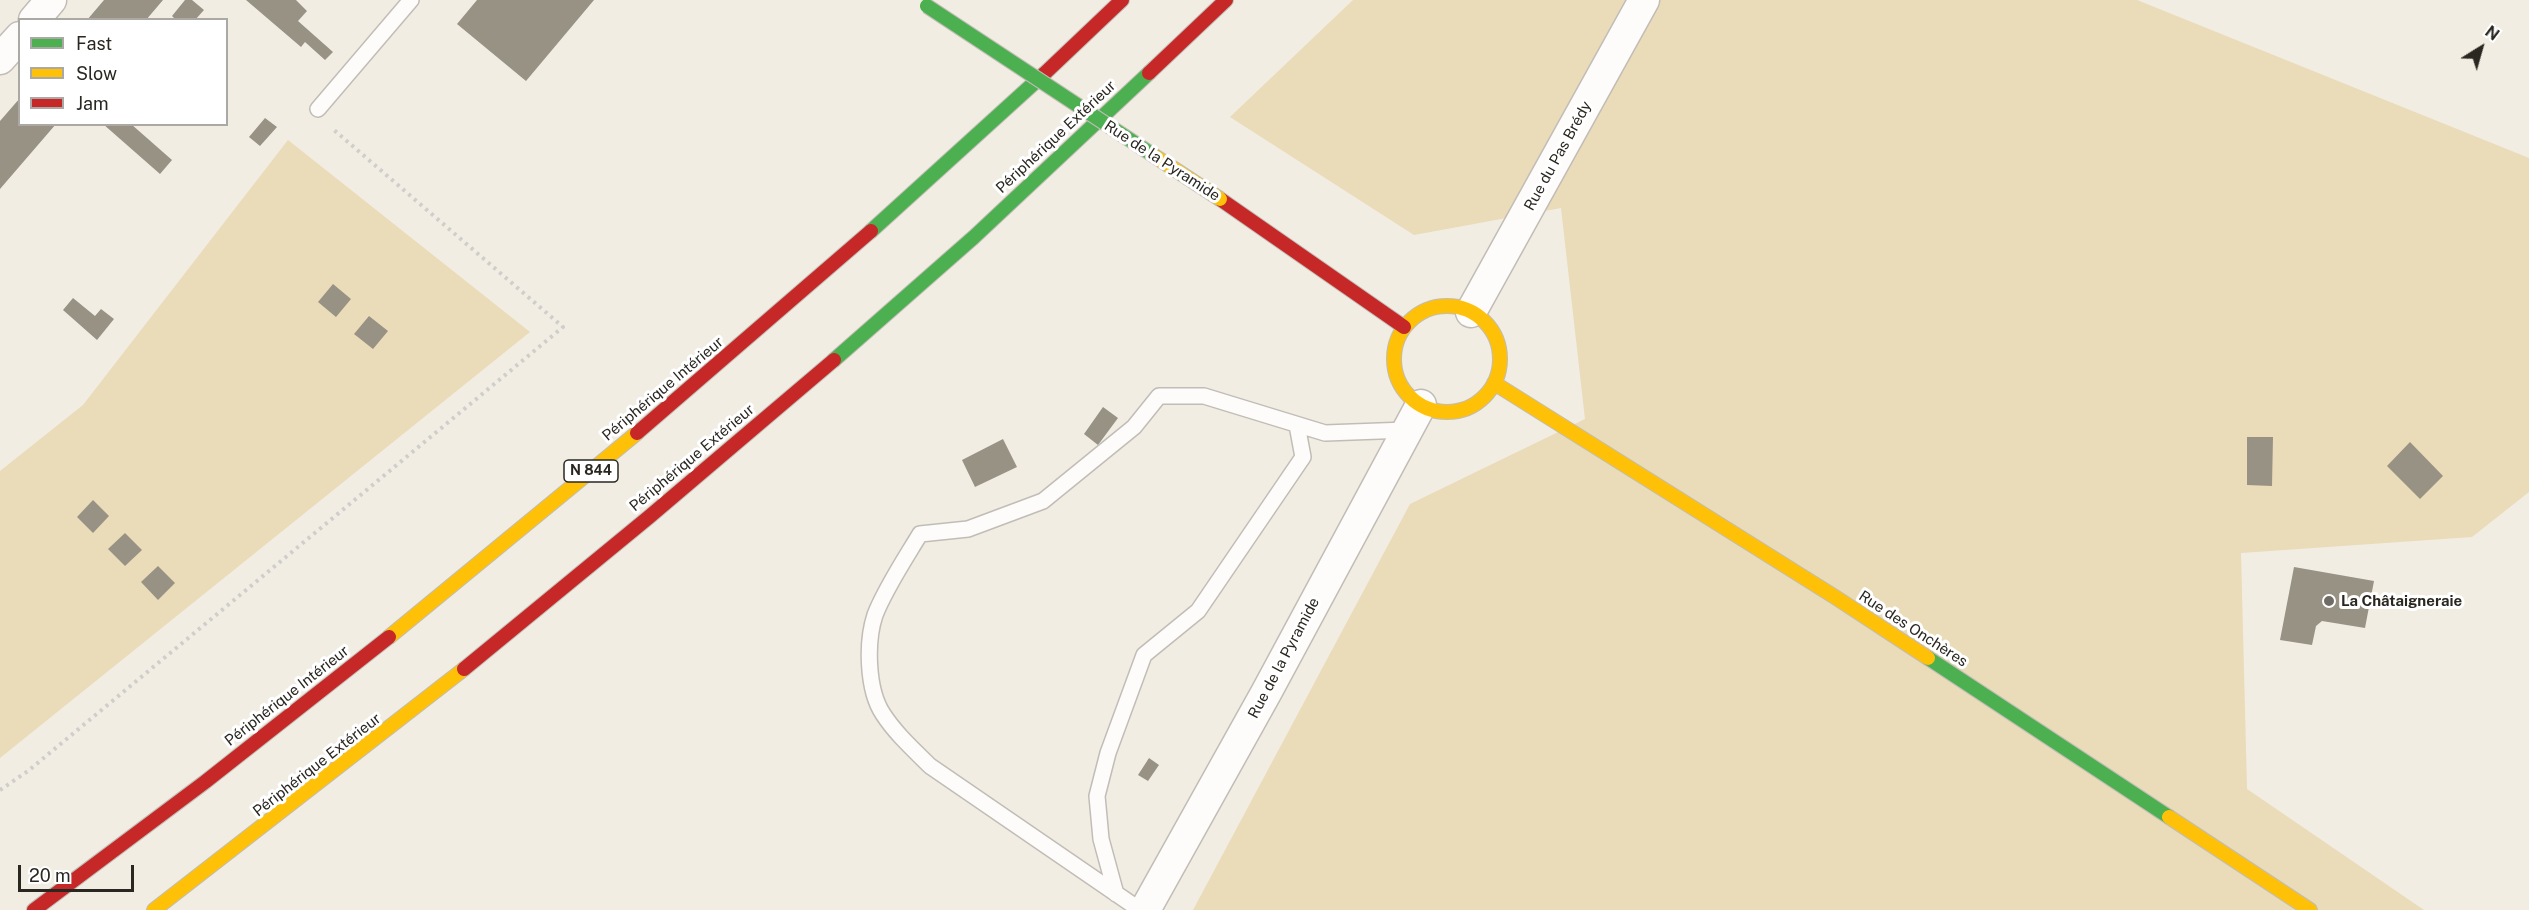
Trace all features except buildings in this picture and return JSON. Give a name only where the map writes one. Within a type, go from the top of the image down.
[{"type":"main road","name":"Périphérique Intérieur","points":[[34,910],[226,765],[403,626],[636,434],[933,176],[1122,0]]},
{"type":"main road","name":"Périphérique Extérieur","points":[[154,910],[365,748],[667,502],[939,269],[1226,0]]},
{"type":"main road","name":"Rue de la Pyramide","points":[[922,3],[1220,199],[1404,327]]},
{"type":"main road","points":[[1435,307],[1457,307],[1472,312],[1483,320],[1498,343],[1500,356],[1494,383],[1475,404],[1462,409],[1448,412],[1434,411],[1421,405],[1408,395],[1399,383],[1394,363],[1395,344],[1404,327],[1414,316],[1435,307]]},
{"type":"main road","name":"Rue des Onchères","points":[[1494,383],[1834,597],[2310,910]]},
{"type":"street","points":[[36,18],[51,0]]},
{"type":"street","name":"Rue du Pas Brédy","points":[[1472,312],[1644,0]]},
{"type":"street","points":[[0,59],[18,38]]},
{"type":"street","name":"Rue de la Pyramide","points":[[1145,910],[1266,693],[1421,405]]},
{"type":"lane","points":[[318,109],[411,0]]},
{"type":"lane","points":[[1140,910],[930,766],[903,740],[881,712],[871,681],[869,649],[875,616],[920,534],[968,529],[1043,501],[1134,428],[1159,396],[1204,396],[1324,433],[1407,430]]},
{"type":"lane","points":[[1116,894],[1101,839],[1097,796],[1108,753],[1144,655],[1198,611],[1303,457],[1297,425]]},
{"type":"path","points":[[0,790],[28,771],[563,327],[329,126],[318,109]]},
{"type":"shaded area","points":[[1353,0],[2137,0],[2529,158],[2529,492],[2472,537],[2241,553],[2247,789],[2424,910],[1193,910],[1410,504],[1585,419],[1561,208],[1414,235],[1230,117]]},
{"type":"shaded area","points":[[288,140],[530,332],[0,758],[0,471],[83,405]]},
{"type":"traffic: fast","points":[[927,6],[1156,157]]},
{"type":"traffic: fast","points":[[834,360],[974,237],[1149,73]]},
{"type":"traffic: fast","points":[[871,231],[1044,74]]},
{"type":"traffic: fast","points":[[1928,658],[2169,817]]},
{"type":"traffic: slow","points":[[1156,157],[1220,199]]},
{"type":"traffic: slow","points":[[1447,306],[1467,310],[1484,322],[1496,339],[1500,359],[1496,379],[1484,396],[1467,408],[1447,412],[1427,408],[1410,396],[1398,379],[1394,359],[1398,339],[1410,322],[1427,310],[1447,306]]},
{"type":"traffic: slow","points":[[1494,383],[1928,658]]},
{"type":"traffic: slow","points":[[389,637],[637,433]]},
{"type":"traffic: slow","points":[[154,910],[464,669]]},
{"type":"traffic: slow","points":[[2169,817],[2310,910]]},
{"type":"traffic: jam","points":[[1044,74],[1122,0]]},
{"type":"traffic: jam","points":[[1149,73],[1226,0]]},
{"type":"traffic: jam","points":[[1220,199],[1404,327]]},
{"type":"traffic: jam","points":[[637,433],[871,231]]},
{"type":"traffic: jam","points":[[464,669],[649,517],[834,360]]},
{"type":"traffic: jam","points":[[34,910],[205,782],[389,637]]},
{"type":"place","name":"La Châtaigneraie","points":[[2329,601]]}]
